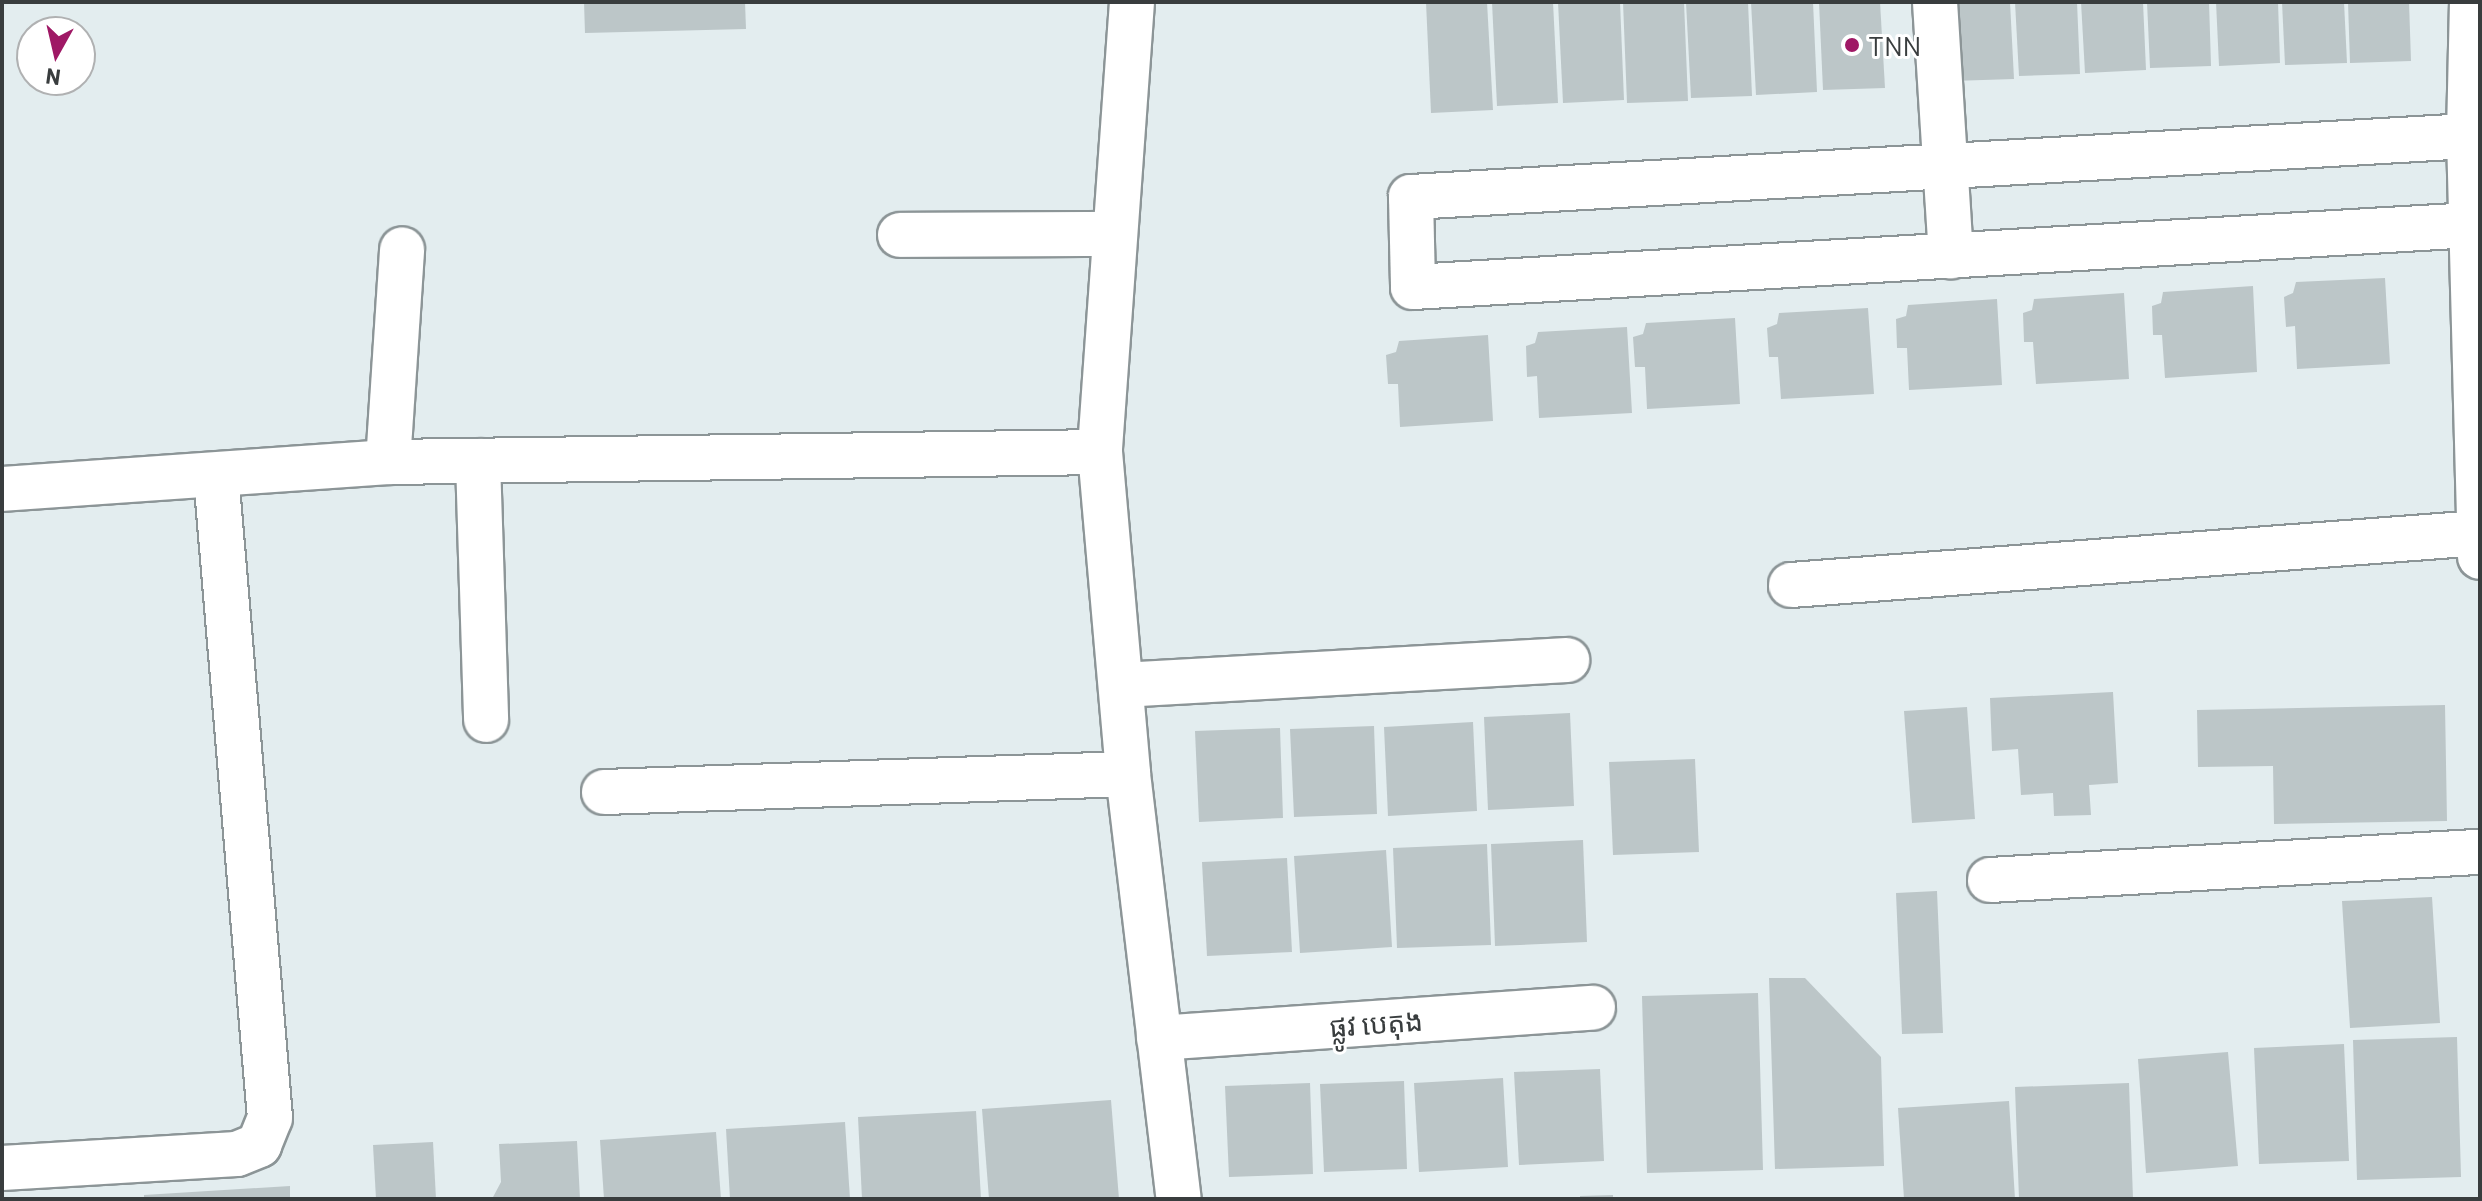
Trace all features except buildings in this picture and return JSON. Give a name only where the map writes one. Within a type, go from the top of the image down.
[{"type":"street","points":[[1132,2],[1100,452],[1128,774],[1179,1199]]},
{"type":"street","points":[[1935,2],[1951,256]]},
{"type":"street","points":[[2472,2],[2477,89],[2469,136],[2480,557]]},
{"type":"street","points":[[2469,136],[1411,197],[1413,287],[2471,225]]},
{"type":"street","points":[[900,235],[1115,234]]},
{"type":"street","points":[[388,462],[402,249]]},
{"type":"street","points":[[2,489],[388,462],[1100,452]]},
{"type":"street","points":[[478,461],[486,720]]},
{"type":"street","points":[[2,1168],[237,1154],[259,1145],[270,1118],[216,475]]},
{"type":"street","points":[[1791,585],[2479,533]]},
{"type":"street","points":[[1121,685],[1567,660]]},
{"type":"street","points":[[604,792],[1128,774]]},
{"type":"street","points":[[1990,880],[2480,852]]},
{"type":"street","name":"ផ្លូវ បេតុង","points":[[1159,1038],[1593,1008]]},
{"type":"place","name":"TNN","points":[[1852,45]]}]
